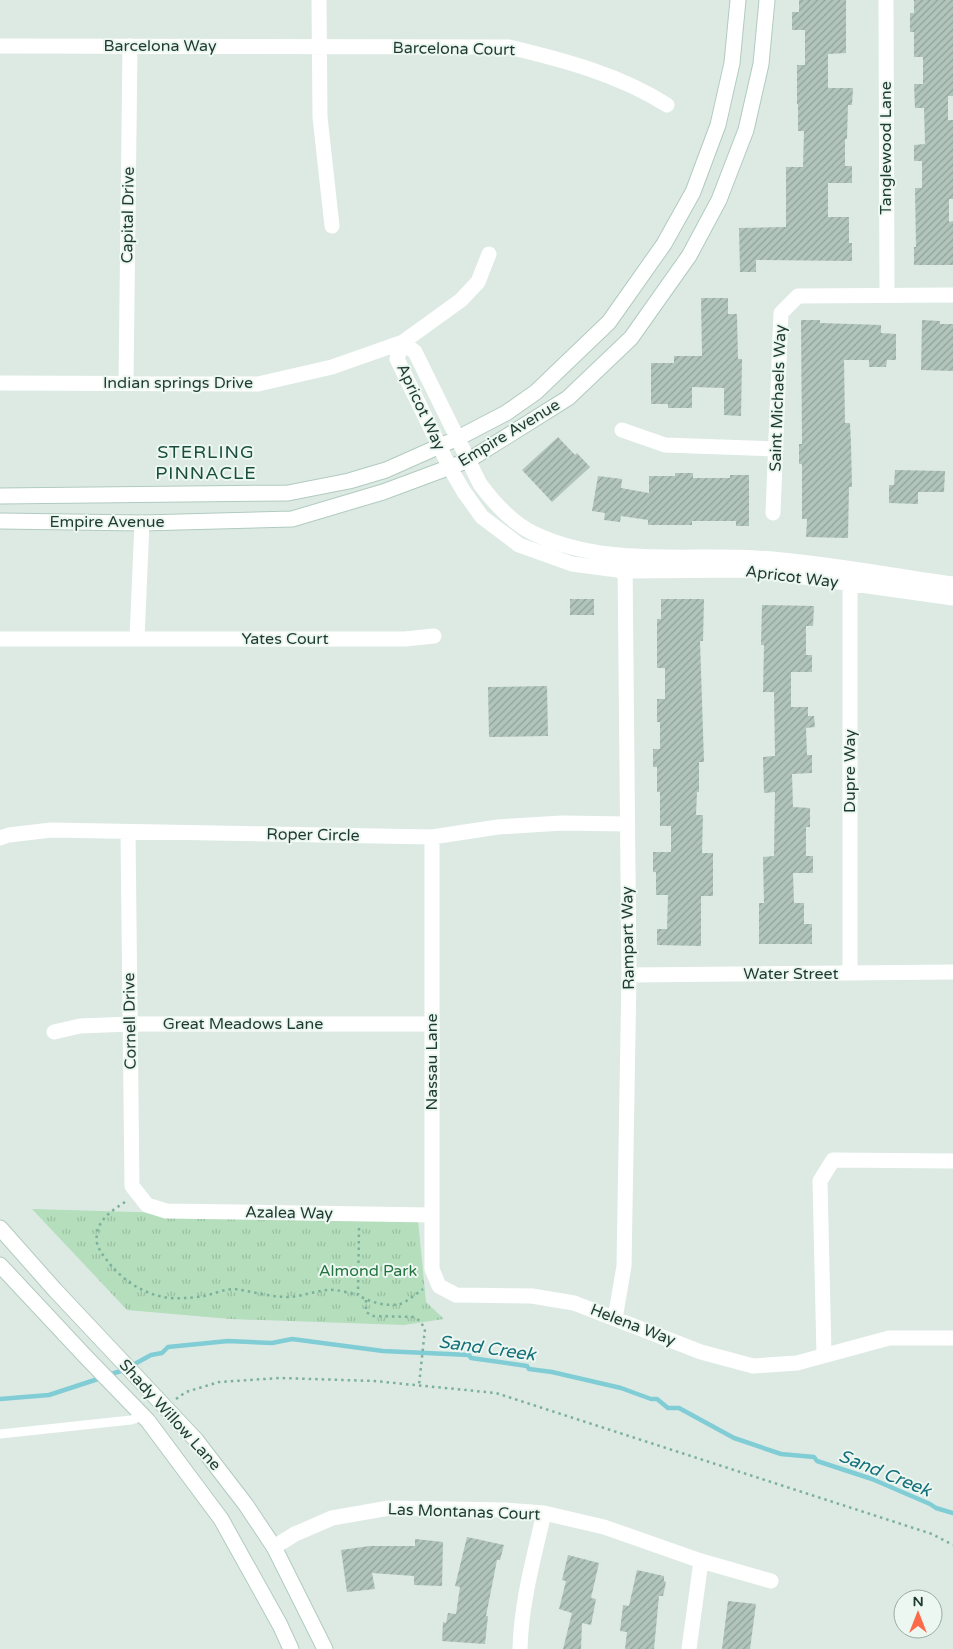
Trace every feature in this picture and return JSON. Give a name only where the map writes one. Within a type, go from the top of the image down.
[{"type":"street","points":[[319,0],[320,117],[332,226]]},
{"type":"street","name":"Empire Avenue","points":[[0,496],[288,493],[348,482],[386,470],[458,438],[506,413],[536,392],[609,322],[664,244],[693,192],[718,125],[732,62],[738,0]]},
{"type":"street","name":"Empire Avenue","points":[[0,521],[142,523],[292,519],[383,492],[469,460],[568,398],[631,338],[689,256],[719,200],[746,130],[760,64],[767,0]]},
{"type":"street","name":"Tanglewood Lane","points":[[886,0],[887,295]]},
{"type":"street","name":"Barcelona Way","points":[[0,46],[320,47]]},
{"type":"street","name":"Capital Drive","points":[[126,383],[130,46]]},
{"type":"street","name":"Barcelona Court","points":[[320,47],[509,47],[566,61],[645,91],[667,104]]},
{"type":"street","name":"Indian springs Drive","points":[[0,383],[258,384],[332,366],[403,342],[461,300],[478,282],[489,254]]},
{"type":"street","name":"Saint Michaels Way","points":[[773,513],[781,313],[798,296],[953,295]]},
{"type":"street","name":"Apricot Way","points":[[625,564],[572,548],[532,532],[510,517],[493,501],[480,484],[415,352],[403,342],[397,360],[450,468],[482,517],[519,545],[572,564],[625,564],[754,570],[953,584]]},
{"type":"street","points":[[622,430],[665,446],[776,449]]},
{"type":"street","points":[[0,639],[137,639],[142,523]]},
{"type":"street","name":"Rampart Way","points":[[614,1319],[624,1266],[629,975],[626,824],[625,564]]},
{"type":"street","name":"Apricot Way","points":[[850,576],[953,598]]},
{"type":"street","name":"Dupre Way","points":[[850,576],[850,973]]},
{"type":"street","name":"Yates Court","points":[[137,639],[405,639],[434,636]]},
{"type":"street","name":"Roper Circle","points":[[0,838],[9,835],[51,830],[432,837],[498,827],[553,824],[626,824]]},
{"type":"street","name":"Cornell Drive","points":[[128,832],[132,1186],[142,1199]]},
{"type":"street","name":"Nassau Lane","points":[[432,837],[432,1269],[438,1282]]},
{"type":"street","name":"Water Street","points":[[629,975],[953,972]]},
{"type":"street","name":"Great Meadows Lane","points":[[54,1032],[80,1026],[130,1024],[432,1024]]},
{"type":"street","points":[[824,1355],[820,1180],[833,1160],[953,1161]]},
{"type":"street","name":"Azalea Way","points":[[142,1199],[166,1211],[432,1215]]},
{"type":"street","name":"Shady Willow Lane","points":[[0,1228],[107,1346],[196,1440],[246,1505],[274,1547],[325,1649]]},
{"type":"street","name":"Shady Willow Lane","points":[[0,1264],[85,1356],[131,1402],[221,1519],[280,1625],[290,1649]]},
{"type":"street","name":"Helena Way","points":[[438,1282],[456,1295],[532,1296],[574,1303],[701,1352],[752,1366],[797,1363],[889,1338],[953,1338]]},
{"type":"street","name":"Las Montanas Court","points":[[274,1547],[294,1534],[332,1518],[388,1508],[506,1510],[544,1513],[604,1527],[701,1562],[771,1581]]},
{"type":"street","points":[[520,1649],[520,1631],[544,1513]]},
{"type":"street","points":[[690,1649],[701,1562]]},
{"type":"lane","points":[[0,1434],[131,1420],[143,1416]]},
{"type":"path","points":[[142,1199],[110,1212],[100,1222],[96,1235],[98,1249],[117,1273],[130,1283],[148,1292],[167,1298],[205,1296],[232,1289],[285,1297],[298,1297],[309,1293],[331,1290],[358,1295],[366,1300],[382,1304],[401,1304],[438,1282]]},
{"type":"path","points":[[358,1295],[359,1228],[368,1228]]},
{"type":"path","points":[[366,1300],[366,1312],[373,1316],[414,1317],[420,1321],[425,1329],[419,1385]]},
{"type":"path","points":[[186,1392],[219,1382],[280,1378],[374,1381],[496,1393],[922,1531],[953,1545]]},
{"type":"green space","name":"Almond Park","points":[[32,1209],[418,1220],[426,1302],[444,1319],[404,1325],[230,1319],[127,1310]]},
{"type":"building","points":[[799,0],[846,0],[846,53],[828,54],[828,88],[853,88],[852,105],[848,105],[847,139],[845,139],[845,166],[852,166],[852,183],[828,183],[828,217],[849,217],[849,243],[852,243],[852,261],[756,260],[756,272],[740,272],[739,228],[786,227],[786,167],[803,167],[804,131],[798,131],[797,65],[805,65],[805,30],[792,30],[792,12],[799,12]]},
{"type":"building","points":[[914,0],[953,0],[953,96],[948,96],[948,120],[953,120],[953,199],[949,199],[949,222],[953,221],[953,265],[914,265],[914,247],[916,247],[915,188],[922,188],[922,161],[914,161],[914,145],[925,144],[924,108],[915,108],[914,84],[923,84],[923,57],[914,57],[914,32],[910,32],[910,13],[914,13]]},
{"type":"building","points":[[701,298],[728,298],[728,314],[737,314],[738,359],[742,359],[741,416],[724,415],[724,388],[692,387],[692,408],[668,408],[668,404],[651,404],[651,363],[674,363],[674,356],[702,356]]},
{"type":"building","points":[[801,320],[820,320],[820,323],[881,325],[881,333],[896,334],[896,360],[887,360],[886,367],[869,367],[869,360],[844,360],[845,423],[850,423],[852,487],[849,487],[848,538],[806,537],[807,519],[802,519],[802,464],[799,464],[799,444],[802,444]]},
{"type":"building","points":[[922,320],[940,321],[940,324],[953,324],[953,371],[921,370]]},
{"type":"building","points":[[558,437],[575,455],[577,453],[590,467],[552,502],[522,470]]},
{"type":"building","points":[[895,470],[945,471],[944,492],[918,492],[918,504],[889,503],[889,485],[894,485]]},
{"type":"building","points":[[675,473],[693,473],[693,478],[730,478],[730,475],[749,475],[749,526],[736,526],[736,521],[692,521],[692,525],[648,525],[648,520],[621,516],[620,522],[604,520],[605,513],[592,511],[598,476],[622,479],[621,488],[649,493],[649,476],[675,476]]},
{"type":"building","points":[[570,599],[594,599],[594,615],[570,615]]},
{"type":"building","points":[[661,599],[704,599],[703,641],[700,641],[704,762],[699,762],[699,792],[697,792],[696,815],[703,815],[702,853],[713,853],[713,896],[701,896],[701,946],[657,945],[657,929],[667,929],[668,895],[656,895],[656,872],[653,872],[653,852],[671,852],[671,826],[660,826],[660,792],[657,792],[657,767],[653,767],[653,749],[660,749],[660,722],[657,722],[657,699],[665,699],[665,668],[657,668],[657,619],[661,619]]},
{"type":"building","points":[[762,605],[814,606],[813,626],[806,626],[806,655],[812,655],[812,672],[791,672],[791,707],[808,707],[808,716],[814,716],[815,727],[806,728],[807,755],[812,755],[812,773],[792,774],[793,807],[810,808],[810,827],[806,827],[806,856],[813,856],[813,873],[793,873],[794,903],[804,903],[804,924],[812,924],[812,944],[759,944],[759,903],[764,903],[763,857],[774,856],[775,792],[764,793],[763,757],[775,756],[774,692],[763,692],[764,645],[761,645]]},
{"type":"building","points":[[547,686],[548,736],[489,737],[488,687]]},
{"type":"building","points":[[467,1537],[504,1545],[500,1560],[497,1560],[486,1616],[488,1616],[485,1644],[442,1641],[443,1622],[446,1623],[448,1613],[456,1614],[460,1587],[455,1586]]},
{"type":"building","points":[[415,1539],[443,1542],[442,1586],[414,1585],[414,1576],[372,1573],[375,1589],[347,1592],[341,1550],[370,1546],[415,1546]]},
{"type":"building","points":[[568,1555],[599,1563],[591,1598],[596,1599],[591,1625],[582,1623],[581,1649],[563,1649],[572,1613],[559,1609],[566,1581],[562,1580]]},
{"type":"building","points":[[637,1570],[664,1576],[664,1581],[666,1582],[663,1596],[659,1596],[654,1649],[625,1649],[627,1632],[620,1631],[623,1605],[629,1606]]},
{"type":"building","points":[[728,1601],[756,1604],[750,1649],[722,1649]]},
{"type":"waterway","name":"Sand Creek","points":[[131,1366],[151,1355],[162,1353],[168,1347],[228,1341],[272,1343],[292,1339],[383,1351],[469,1355],[471,1358],[527,1366],[529,1369],[552,1372],[621,1388],[651,1399],[657,1399],[668,1408],[679,1408],[734,1438],[781,1454],[814,1457],[817,1461],[872,1479],[936,1508],[953,1513]]},
{"type":"waterway","name":"Sand Creek","points":[[108,1375],[124,1370]]},
{"type":"waterway","name":"Sand Creek","points":[[0,1399],[49,1395],[101,1378]]},
{"type":"district","name":"STERLING PINNACLE","points":[[206,462]]}]
